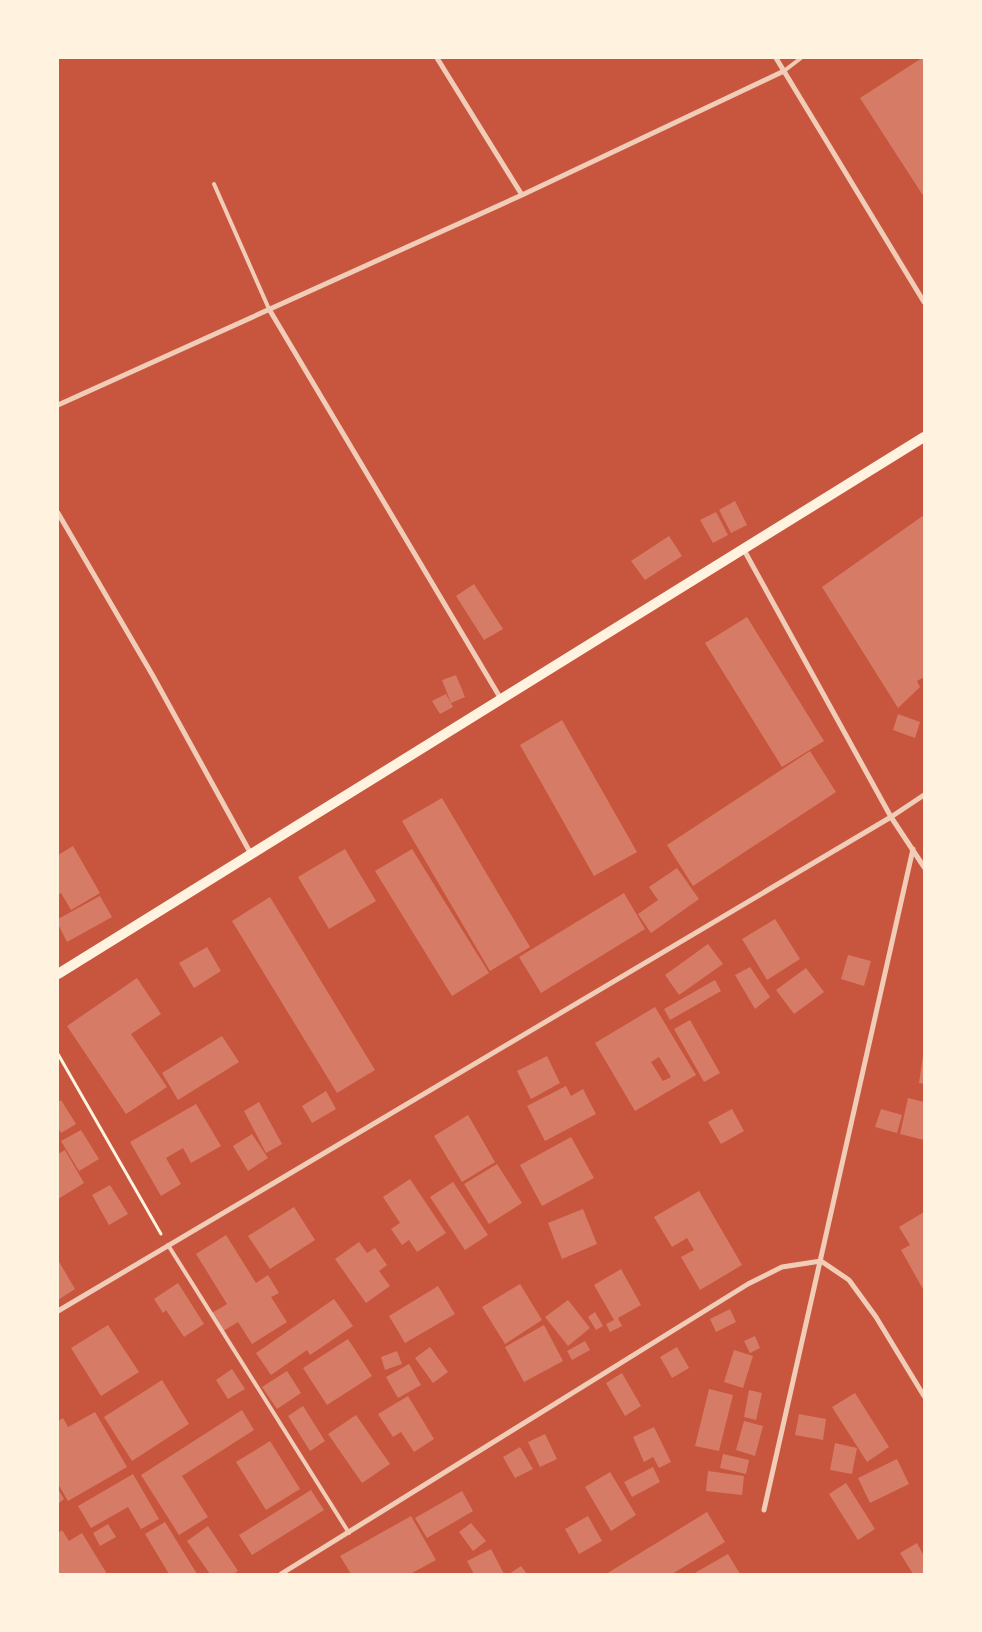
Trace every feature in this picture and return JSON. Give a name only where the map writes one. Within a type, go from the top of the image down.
[{"type":"main road","points":[[58,974],[924,437]]},
{"type":"street","points":[[437,58],[522,195]]},
{"type":"street","points":[[776,58],[924,302]]},
{"type":"street","points":[[58,405],[522,195],[784,71]]},
{"type":"street","points":[[269,309],[501,699]]},
{"type":"street","points":[[58,513],[153,676],[251,854]]},
{"type":"street","points":[[744,550],[892,817],[924,867]]},
{"type":"street","points":[[58,1311],[892,817],[924,796]]},
{"type":"street","points":[[764,1510],[913,849]]},
{"type":"street","points":[[281,1574],[748,1284],[782,1267],[821,1261],[850,1280],[924,1396]]},
{"type":"lane","points":[[784,71],[800,58]]},
{"type":"lane","points":[[214,184],[269,309]]},
{"type":"lane","points":[[168,1245],[349,1533]]},
{"type":"path","points":[[58,1054],[168,1245]]},
{"type":"building","points":[[924,58],[924,197],[860,98]]},
{"type":"building","points":[[735,501],[747,525],[731,533],[719,510]]},
{"type":"building","points":[[716,512],[728,535],[713,543],[700,520]]},
{"type":"building","points":[[924,515],[924,677],[917,681],[920,687],[898,708],[822,587]]},
{"type":"building","points":[[669,536],[682,556],[645,580],[631,561]]},
{"type":"building","points":[[474,584],[503,629],[484,640],[456,596]]},
{"type":"building","points":[[747,617],[824,741],[782,767],[705,643]]},
{"type":"building","points":[[456,675],[465,697],[451,703],[442,680]]},
{"type":"building","points":[[446,694],[453,707],[440,714],[432,701]]},
{"type":"building","points":[[898,714],[920,722],[915,738],[893,730]]},
{"type":"building","points":[[562,720],[637,852],[594,876],[520,745]]},
{"type":"building","points":[[810,751],[836,792],[693,886],[667,845]]},
{"type":"building","points":[[442,798],[530,947],[490,971],[402,821]]},
{"type":"building","points":[[73,846],[100,893],[71,910],[61,893],[58,895],[58,855]]},
{"type":"building","points":[[345,849],[376,901],[329,929],[298,877]]},
{"type":"building","points":[[412,849],[489,973],[452,996],[375,871]]},
{"type":"building","points":[[677,868],[699,899],[651,933],[638,914],[658,900],[649,887]]},
{"type":"building","points":[[624,893],[645,929],[541,993],[519,957]]},
{"type":"building","points":[[100,896],[112,917],[67,942],[58,924],[58,919]]},
{"type":"building","points":[[270,897],[375,1070],[337,1093],[232,921]]},
{"type":"building","points":[[775,919],[800,959],[767,980],[742,939]]},
{"type":"building","points":[[708,944],[723,964],[679,995],[665,975]]},
{"type":"building","points":[[207,947],[221,971],[194,988],[179,963]]},
{"type":"building","points":[[848,955],[871,961],[864,986],[841,979]]},
{"type":"building","points":[[750,967],[770,997],[755,1009],[735,975]]},
{"type":"building","points":[[806,968],[824,992],[794,1014],[776,990]]},
{"type":"building","points":[[137,978],[161,1014],[131,1034],[167,1087],[126,1114],[67,1026]]},
{"type":"building","points":[[715,980],[721,991],[670,1020],[664,1009]]},
{"type":"building","points":[[655,1007],[696,1075],[635,1111],[595,1043]],"holes":[[[659,1057],[671,1077],[663,1081],[651,1062]]]},
{"type":"building","points":[[690,1020],[720,1073],[704,1082],[674,1029]]},
{"type":"building","points":[[222,1036],[239,1062],[178,1100],[162,1073]]},
{"type":"building","points":[[547,1056],[560,1083],[531,1099],[517,1071]]},
{"type":"building","points":[[924,1056],[924,1084],[919,1083]]},
{"type":"building","points":[[566,1086],[571,1096],[583,1089],[596,1114],[545,1141],[527,1106]]},
{"type":"building","points":[[326,1091],[336,1109],[312,1123],[302,1106]]},
{"type":"building","points":[[908,1098],[924,1102],[924,1140],[900,1134]]},
{"type":"building","points":[[61,1100],[76,1124],[61,1133],[58,1128],[58,1102]]},
{"type":"building","points":[[259,1102],[282,1144],[266,1153],[244,1111]]},
{"type":"building","points":[[196,1104],[221,1146],[191,1163],[183,1148],[166,1158],[181,1184],[161,1196],[130,1142]]},
{"type":"building","points":[[732,1109],[744,1131],[721,1144],[708,1122]]},
{"type":"building","points":[[881,1109],[902,1115],[897,1133],[875,1127]]},
{"type":"building","points":[[468,1115],[495,1162],[462,1182],[434,1136]]},
{"type":"building","points":[[81,1130],[99,1159],[79,1171],[61,1141]]},
{"type":"building","points":[[252,1134],[268,1158],[248,1171],[233,1146]]},
{"type":"building","points":[[571,1137],[594,1178],[542,1206],[520,1165]]},
{"type":"building","points":[[65,1150],[84,1183],[58,1199],[58,1154]]},
{"type":"building","points":[[497,1164],[522,1203],[489,1224],[464,1184]]},
{"type":"building","points":[[410,1179],[446,1233],[417,1252],[409,1240],[402,1245],[391,1229],[400,1223],[383,1197]]},
{"type":"building","points":[[453,1182],[488,1235],[465,1250],[430,1197]]},
{"type":"building","points":[[110,1185],[128,1214],[109,1225],[92,1195]]},
{"type":"building","points":[[699,1191],[742,1265],[700,1290],[681,1257],[694,1250],[687,1238],[672,1247],[654,1217]]},
{"type":"building","points":[[294,1207],[315,1240],[270,1269],[248,1236]]},
{"type":"building","points":[[583,1209],[597,1244],[562,1259],[548,1223]]},
{"type":"building","points":[[924,1212],[924,1291],[901,1250],[910,1245],[899,1227]]},
{"type":"building","points":[[226,1235],[256,1283],[268,1275],[279,1293],[271,1297],[287,1322],[252,1344],[238,1322],[223,1331],[212,1313],[227,1304],[196,1254]]},
{"type":"building","points":[[359,1242],[367,1253],[375,1248],[387,1265],[379,1271],[390,1286],[366,1303],[335,1259]]},
{"type":"building","points":[[58,1260],[75,1289],[58,1300]]},
{"type":"building","points":[[621,1269],[641,1305],[618,1318],[622,1326],[610,1332],[606,1324],[614,1320],[594,1285]]},
{"type":"building","points":[[178,1283],[204,1324],[184,1337],[166,1310],[163,1313],[154,1299]]},
{"type":"building","points":[[520,1284],[542,1320],[505,1344],[482,1307]]},
{"type":"building","points":[[438,1286],[455,1314],[405,1343],[389,1316]]},
{"type":"building","points":[[334,1299],[353,1326],[310,1355],[307,1350],[271,1375],[256,1353]]},
{"type":"building","points":[[568,1300],[590,1328],[568,1346],[545,1317]]},
{"type":"building","points":[[730,1309],[736,1322],[716,1332],[710,1319]]},
{"type":"building","points":[[595,1312],[603,1326],[596,1330],[588,1317]]},
{"type":"building","points":[[108,1325],[139,1372],[101,1396],[71,1348]]},
{"type":"building","points":[[544,1325],[563,1361],[524,1382],[505,1347]]},
{"type":"building","points":[[755,1336],[760,1348],[750,1353],[744,1341]]},
{"type":"building","points":[[348,1339],[372,1376],[327,1405],[303,1368]]},
{"type":"building","points":[[585,1341],[590,1350],[572,1360],[567,1351]]},
{"type":"building","points":[[430,1347],[448,1372],[433,1383],[415,1358]]},
{"type":"building","points":[[677,1347],[689,1368],[672,1378],[660,1357]]},
{"type":"building","points":[[734,1350],[753,1356],[743,1388],[724,1382]]},
{"type":"building","points":[[397,1351],[402,1364],[385,1370],[381,1357]]},
{"type":"building","points":[[409,1364],[421,1385],[398,1398],[386,1377]]},
{"type":"building","points":[[232,1369],[245,1389],[228,1399],[216,1380]]},
{"type":"building","points":[[287,1371],[301,1393],[277,1409],[262,1387]]},
{"type":"building","points":[[622,1373],[641,1406],[625,1416],[606,1383]]},
{"type":"building","points":[[162,1380],[189,1424],[132,1461],[104,1417]]},
{"type":"building","points":[[709,1389],[733,1395],[719,1451],[695,1446]]},
{"type":"building","points":[[749,1390],[762,1393],[756,1420],[744,1417]]},
{"type":"building","points":[[855,1393],[889,1447],[867,1462],[832,1407]]},
{"type":"building","points":[[408,1396],[434,1439],[414,1452],[401,1432],[393,1437],[378,1414]]},
{"type":"building","points":[[303,1406],[325,1441],[310,1451],[288,1416]]},
{"type":"building","points":[[242,1410],[254,1430],[182,1476],[208,1517],[179,1535],[141,1475]]},
{"type":"building","points":[[95,1412],[127,1467],[68,1501],[58,1484],[58,1421],[63,1418],[68,1427]]},
{"type":"building","points":[[799,1414],[826,1419],[823,1440],[795,1435]]},
{"type":"building","points":[[356,1415],[390,1464],[362,1483],[328,1434]]},
{"type":"building","points":[[744,1421],[763,1426],[755,1456],[736,1450]]},
{"type":"building","points":[[654,1427],[671,1462],[659,1468],[653,1457],[644,1462],[633,1437]]},
{"type":"building","points":[[545,1434],[557,1459],[540,1467],[528,1442]]},
{"type":"building","points":[[270,1441],[300,1489],[266,1510],[236,1462]]},
{"type":"building","points":[[835,1443],[857,1448],[852,1474],[830,1470]]},
{"type":"building","points":[[520,1447],[533,1469],[515,1478],[503,1457]]},
{"type":"building","points":[[723,1454],[749,1460],[746,1474],[720,1468]]},
{"type":"building","points":[[897,1459],[909,1484],[870,1503],[858,1478]]},
{"type":"building","points":[[653,1467],[660,1482],[632,1497],[624,1482]]},
{"type":"building","points":[[708,1471],[744,1476],[742,1495],[706,1491]]},
{"type":"building","points":[[610,1472],[636,1515],[611,1531],[585,1487]]},
{"type":"building","points":[[133,1474],[159,1519],[141,1529],[128,1507],[91,1528],[78,1506]]},
{"type":"building","points":[[846,1483],[875,1529],[858,1540],[829,1494]]},
{"type":"building","points":[[58,1489],[64,1499],[58,1504]]},
{"type":"building","points":[[311,1490],[324,1510],[252,1555],[239,1535]]},
{"type":"building","points":[[462,1491],[473,1511],[427,1538],[415,1518]]},
{"type":"building","points":[[707,1512],[725,1542],[672,1574],[606,1574]]},
{"type":"building","points":[[411,1516],[436,1560],[410,1574],[351,1574],[340,1556]]},
{"type":"building","points":[[588,1516],[602,1541],[579,1554],[565,1529]]},
{"type":"building","points":[[165,1522],[197,1574],[169,1574],[145,1534]]},
{"type":"building","points":[[471,1523],[486,1541],[473,1551],[459,1532]]},
{"type":"building","points":[[108,1524],[116,1537],[100,1546],[93,1533]]},
{"type":"building","points":[[208,1526],[238,1571],[233,1574],[210,1574],[187,1541]]},
{"type":"building","points":[[62,1530],[69,1541],[82,1533],[107,1574],[58,1574],[58,1533]]},
{"type":"building","points":[[917,1543],[924,1556],[923,1574],[913,1574],[900,1553]]},
{"type":"building","points":[[491,1549],[504,1574],[474,1574],[467,1561]]},
{"type":"building","points":[[728,1554],[740,1574],[693,1574]]},
{"type":"building","points":[[521,1566],[527,1574],[509,1574]]}]
